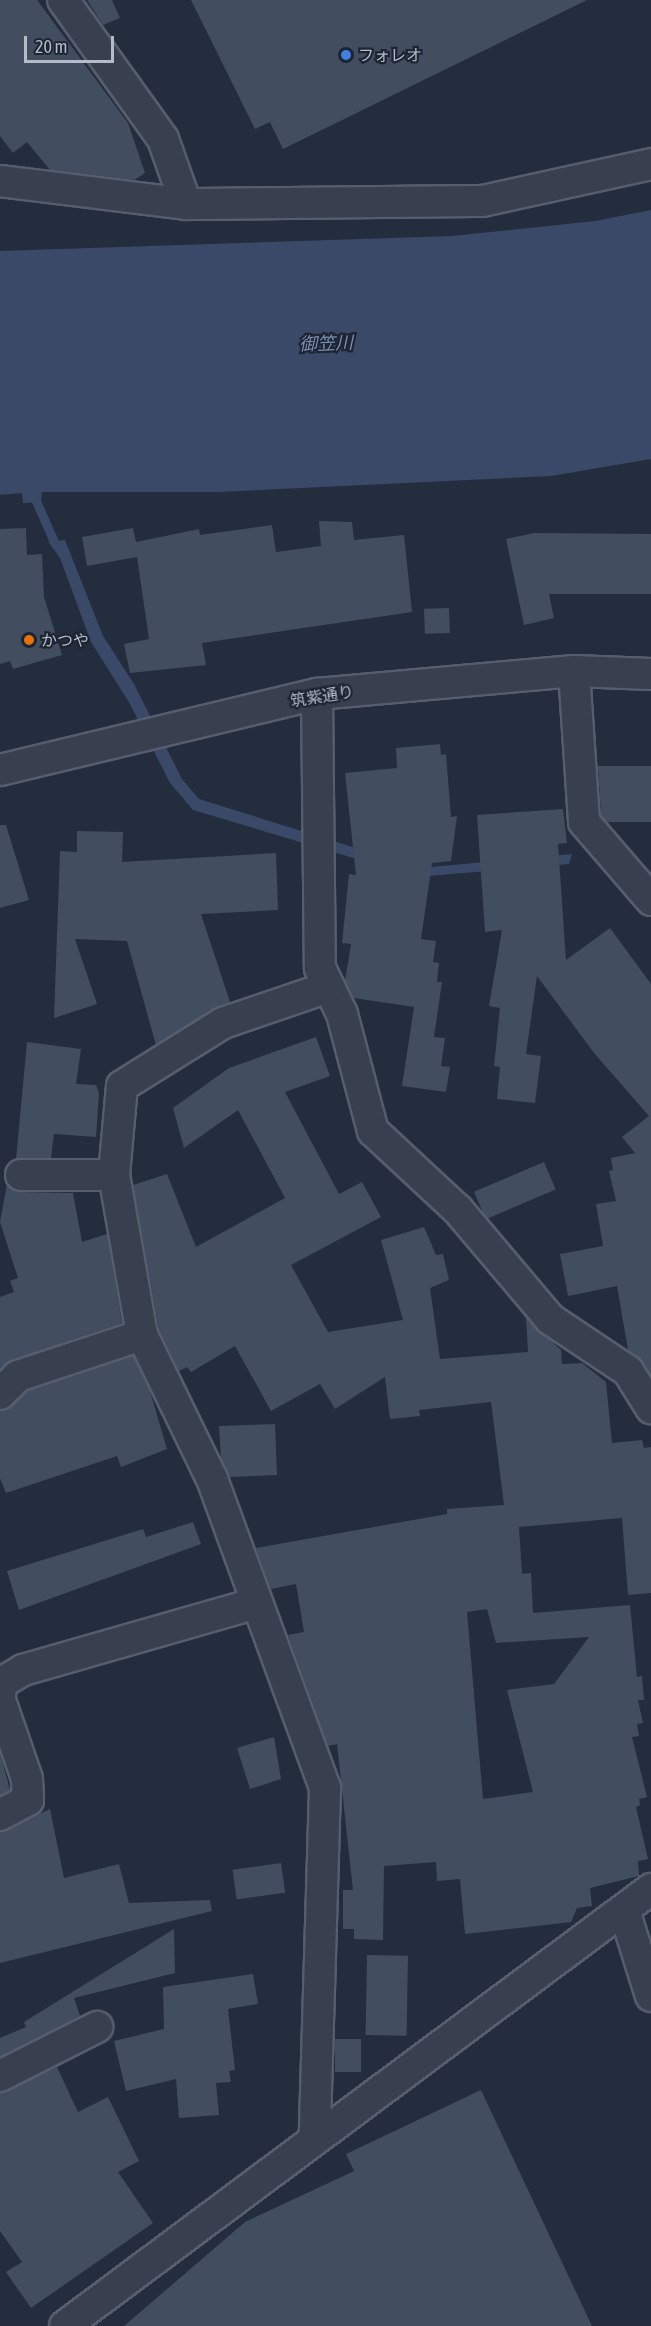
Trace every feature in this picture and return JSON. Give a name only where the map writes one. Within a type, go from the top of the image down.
[{"type":"street","points":[[63,0],[163,139],[186,204]]},
{"type":"street","points":[[0,181],[186,204],[483,201],[651,164]]},
{"type":"street","points":[[574,671],[584,822],[651,900]]},
{"type":"street","name":"筑紫通り","points":[[0,770],[317,694],[574,671],[651,674]]},
{"type":"street","points":[[317,694],[320,968],[342,1014],[374,1131],[458,1210],[550,1318],[628,1371],[651,1408]]},
{"type":"street","points":[[315,2135],[325,1788],[212,1479],[142,1335],[114,1175],[122,1086],[223,1023],[329,987]]},
{"type":"street","points":[[21,1175],[114,1175]]},
{"type":"street","points":[[0,1394],[18,1376],[142,1335]]},
{"type":"street","points":[[0,1693],[3,1682],[24,1670],[256,1603]]},
{"type":"street","points":[[0,1700],[27,1779],[28,1800],[0,1815]]},
{"type":"street","points":[[65,2326],[315,2135],[651,1889]]},
{"type":"street","points":[[624,1910],[651,1996]]},
{"type":"street","points":[[0,2076],[98,2027]]},
{"type":"water","name":"御笠川","points":[[651,210],[651,459],[551,476],[217,492],[42,492],[41,502],[23,503],[22,493],[0,495],[0,251],[452,236],[595,221]]},
{"type":"water","points":[[55,535],[56,541],[65,540],[103,636],[134,684],[182,779],[199,799],[420,868],[572,854],[569,864],[417,877],[193,810],[170,783],[130,704],[91,642],[60,558],[48,541]]},
{"type":"building","points":[[0,0],[37,0],[128,123],[145,173],[134,180],[50,170],[27,142],[13,153],[0,136]]},
{"type":"building","points":[[87,0],[112,0],[120,18],[103,25]]},
{"type":"building","name":"フォレオ","points":[[191,0],[587,0],[283,149],[270,122],[255,129]]},
{"type":"building","points":[[319,521],[352,522],[354,540],[404,535],[412,612],[202,643],[206,665],[130,673],[124,644],[149,639],[137,557],[87,566],[82,537],[133,528],[136,542],[199,529],[200,535],[272,525],[276,552],[321,546]]},
{"type":"building","points":[[26,528],[27,555],[42,554],[44,597],[62,655],[13,669],[10,661],[0,664],[0,529]]},
{"type":"building","points":[[534,533],[651,534],[651,594],[549,594],[554,618],[524,625],[506,539]]},
{"type":"building","points":[[449,608],[450,633],[425,634],[424,609]]},
{"type":"building","points":[[440,744],[441,755],[446,754],[451,817],[457,816],[451,861],[432,863],[421,939],[436,941],[433,962],[439,963],[437,982],[442,982],[434,1037],[445,1038],[441,1066],[450,1067],[446,1092],[402,1086],[414,1007],[354,998],[345,981],[351,944],[342,943],[349,874],[356,875],[345,773],[397,768],[396,748]]},
{"type":"building","points":[[598,766],[651,766],[651,822],[606,822],[601,815]]},
{"type":"building","points":[[563,809],[567,843],[558,844],[566,960],[610,928],[651,984],[651,1375],[628,1350],[617,1286],[568,1296],[560,1254],[603,1246],[596,1204],[616,1201],[609,1171],[613,1170],[611,1158],[635,1153],[622,1137],[649,1116],[594,1053],[537,976],[526,1054],[541,1056],[535,1103],[497,1099],[500,1067],[494,1066],[500,1008],[489,1006],[502,930],[485,932],[477,815]]},
{"type":"building","points":[[0,825],[6,825],[29,900],[0,908]]},
{"type":"building","points":[[77,831],[123,832],[122,862],[276,853],[278,910],[201,914],[230,1002],[156,1045],[127,941],[75,939],[97,1004],[54,1018],[60,851],[77,852]]},
{"type":"building","points":[[316,1037],[330,1076],[285,1092],[339,1194],[362,1182],[381,1217],[291,1265],[328,1332],[403,1320],[381,1240],[424,1227],[436,1255],[443,1254],[449,1280],[430,1288],[440,1359],[528,1352],[526,1317],[561,1350],[562,1364],[582,1363],[606,1382],[612,1443],[642,1440],[644,1448],[651,1447],[651,1593],[628,1595],[622,1518],[519,1527],[522,1574],[531,1573],[533,1613],[630,1605],[637,1677],[642,1676],[644,1700],[638,1700],[643,1723],[637,1724],[639,1736],[632,1737],[647,1797],[639,1799],[640,1805],[636,1807],[648,1859],[638,1861],[639,1876],[590,1888],[592,1906],[577,1908],[571,1922],[465,1934],[460,1879],[437,1881],[436,1862],[384,1866],[383,1940],[354,1939],[354,1929],[343,1929],[343,1890],[353,1890],[337,1744],[328,1746],[288,1635],[304,1632],[296,1584],[271,1589],[256,1548],[447,1514],[447,1509],[504,1505],[491,1402],[419,1410],[420,1416],[390,1419],[385,1377],[335,1409],[320,1384],[271,1411],[235,1346],[191,1372],[187,1367],[179,1371],[159,1330],[133,1185],[167,1174],[196,1247],[285,1198],[238,1110],[184,1148],[173,1108],[229,1068]],"holes":[[[487,1609],[496,1643],[589,1637],[554,1684],[507,1690],[533,1792],[483,1799],[467,1612]]]},
{"type":"building","points":[[27,1042],[81,1049],[76,1084],[96,1085],[99,1093],[96,1137],[54,1134],[51,1158],[16,1159]]},
{"type":"building","points":[[544,1162],[556,1190],[486,1219],[474,1192]]},
{"type":"building","points":[[7,1184],[20,1192],[73,1193],[82,1242],[107,1234],[122,1323],[13,1360],[0,1370],[0,1297],[14,1292],[10,1281],[18,1278],[0,1222]]},
{"type":"building","points":[[133,1356],[149,1388],[167,1449],[121,1467],[117,1456],[6,1493],[0,1478],[0,1411],[27,1391]]},
{"type":"building","points":[[275,1424],[277,1475],[230,1477],[221,1458],[219,1426]]},
{"type":"building","points":[[193,1522],[201,1544],[19,1610],[7,1571],[143,1529],[146,1537]]},
{"type":"building","points":[[274,1737],[281,1779],[250,1789],[237,1748]]},
{"type":"building","points":[[0,1753],[10,1790],[0,1795]]},
{"type":"building","points":[[50,1809],[64,1878],[119,1864],[129,1903],[210,1900],[212,1911],[0,1963],[0,1832]]},
{"type":"building","points":[[281,1863],[285,1893],[237,1900],[232,1870]]},
{"type":"building","points":[[174,1929],[175,1973],[74,1998],[80,2016],[0,2057],[0,2038],[26,2027],[24,2022]]},
{"type":"building","points":[[367,1955],[408,1956],[407,2036],[366,2035]]},
{"type":"building","points":[[253,1974],[258,2004],[228,2009],[235,2070],[229,2071],[231,2082],[216,2083],[219,2115],[179,2118],[176,2079],[126,2091],[114,2041],[164,2029],[163,1987]]},
{"type":"building","points":[[335,2039],[361,2039],[361,2072],[335,2072]]},
{"type":"building","points":[[57,2067],[78,2112],[108,2097],[139,2161],[118,2172],[153,2223],[31,2308],[6,2272],[22,2262],[0,2231],[0,2093]]},
{"type":"building","points":[[481,2090],[592,2326],[124,2326],[245,2222],[354,2171],[346,2154]]},
{"type":"waterway","points":[[32,492],[55,544]]},
{"type":"place","name":"フォレオ","points":[[346,55]]},
{"type":"place","name":"かつや","points":[[29,640]]}]
